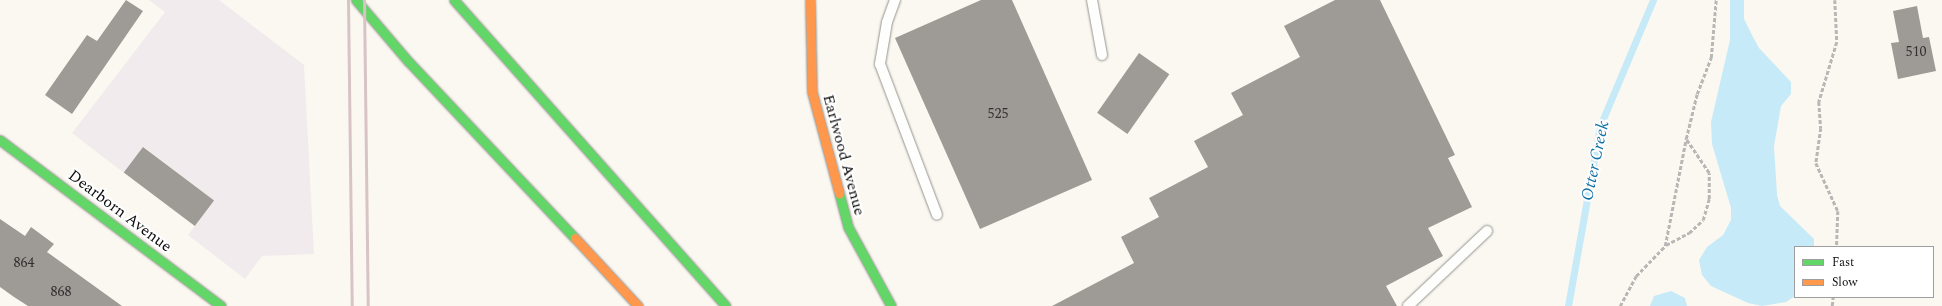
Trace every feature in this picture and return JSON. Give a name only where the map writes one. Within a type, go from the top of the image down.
[{"type":"main road","points":[[356,0],[408,61],[638,306]]},
{"type":"main road","points":[[454,0],[726,306]]},
{"type":"main road","name":"Earlwood Avenue","points":[[810,0],[812,92],[848,227],[891,306]]},
{"type":"main road","name":"Dearborn Avenue","points":[[0,140],[221,306]]},
{"type":"lane","points":[[895,0],[887,22],[880,64],[937,215]]},
{"type":"lane","points":[[1092,0],[1102,55]]},
{"type":"lane","points":[[1408,306],[1486,231]]},
{"type":"path","points":[[1665,246],[1686,139],[1697,94],[1711,58],[1716,0]]},
{"type":"path","points":[[1835,0],[1837,42],[1819,102],[1821,128],[1816,163],[1838,211],[1837,246]]},
{"type":"path","points":[[1620,306],[1636,276],[1665,246],[1689,233],[1703,220],[1709,199],[1709,173],[1686,139]]},
{"type":"shaded area","points":[[149,0],[219,0],[304,65],[314,254],[262,256],[245,279],[188,235],[214,201],[144,147],[124,173],[72,133],[165,12]]},
{"type":"water","points":[[1730,0],[1744,0],[1744,19],[1759,48],[1791,82],[1791,94],[1781,106],[1774,146],[1777,195],[1780,206],[1814,239],[1814,246],[1794,246],[1794,297],[1786,302],[1762,306],[1748,303],[1711,286],[1702,275],[1699,260],[1707,247],[1723,235],[1731,220],[1731,208],[1712,144],[1711,122],[1730,40]]},
{"type":"water","points":[[1671,291],[1685,298],[1687,306],[1650,306],[1654,296]]},
{"type":"building","points":[[126,0],[143,11],[72,114],[45,95],[87,35],[97,41]]},
{"type":"building","points":[[981,0],[1012,0],[1092,180],[980,229],[895,38]]},
{"type":"building","points":[[1335,0],[1380,0],[1455,155],[1448,158],[1472,207],[1428,228],[1443,256],[1386,286],[1397,306],[1052,306],[1134,263],[1121,237],[1159,217],[1149,198],[1208,167],[1194,141],[1243,115],[1231,93],[1300,57],[1284,26]]},
{"type":"building","points":[[1917,6],[1923,38],[1929,37],[1936,71],[1898,79],[1891,43],[1899,42],[1893,11]]},
{"type":"building","points":[[1139,53],[1169,74],[1127,134],[1097,113]]},
{"type":"building","points":[[143,147],[214,201],[195,226],[124,173]]},
{"type":"building","points":[[0,219],[25,236],[31,227],[54,244],[47,252],[122,306],[28,306],[14,297],[0,287]]},
{"type":"waterway","name":"Otter Creek","points":[[1568,306],[1600,126],[1653,0]]},
{"type":"railway","points":[[348,0],[352,306]]},
{"type":"railway","points":[[364,0],[368,306]]},
{"type":"traffic: fast","points":[[356,0],[408,61],[575,238]]},
{"type":"traffic: fast","points":[[454,0],[726,306]]},
{"type":"traffic: fast","points":[[0,140],[221,306]]},
{"type":"traffic: fast","points":[[839,193],[848,227],[891,306]]},
{"type":"traffic: slow","points":[[810,0],[812,92],[839,193]]},
{"type":"traffic: slow","points":[[575,238],[638,306]]}]
